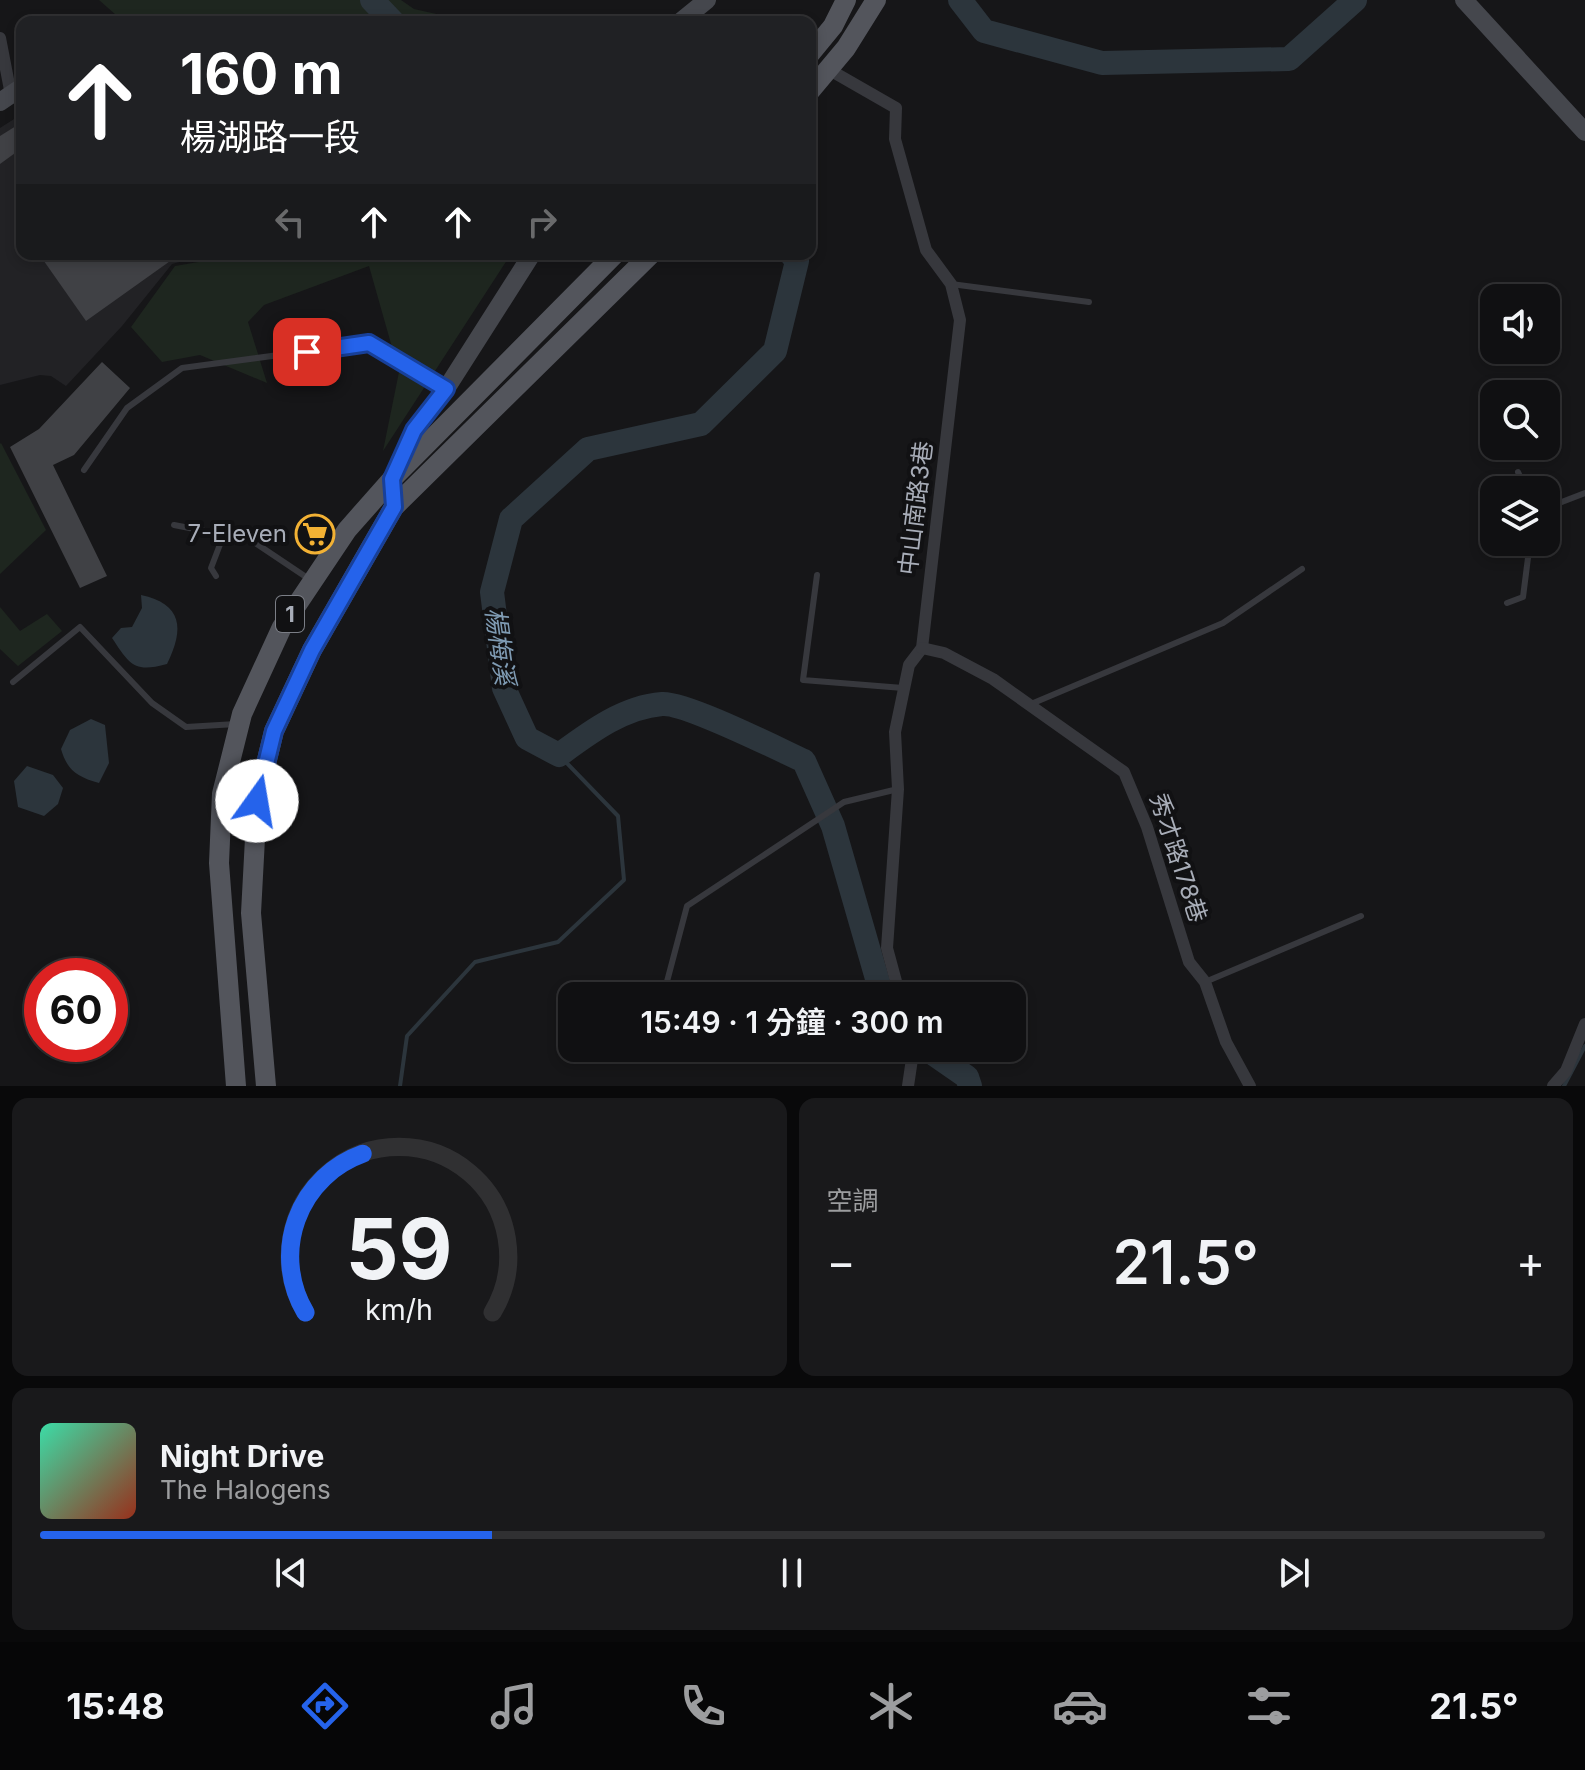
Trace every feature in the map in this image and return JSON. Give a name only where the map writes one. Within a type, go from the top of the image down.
[{"type":"main road","points":[[816,47],[833,26],[846,0]]},
{"type":"main road","points":[[816,84],[876,0]]},
{"type":"main road","name":"1","points":[[236,1086],[219,863],[222,794],[240,724],[282,627],[347,530],[392,479],[609,260]]},
{"type":"main road","name":"1","points":[[266,1086],[251,913],[257,801],[274,731],[299,677],[394,507],[645,260]]},
{"type":"street","points":[[687,16],[707,0]]},
{"type":"street","points":[[1464,0],[1585,132]]},
{"type":"street","points":[[0,38],[11,95]]},
{"type":"street","name":"中山南路3巷","points":[[828,69],[896,108],[895,139],[926,250],[951,284],[960,320],[922,648],[909,665],[907,688],[895,732],[898,789],[887,948],[896,982]]},
{"type":"street","points":[[394,507],[392,479],[414,430],[446,389],[528,260]]},
{"type":"street","name":"秀才路178巷","points":[[922,648],[944,653],[993,679],[1124,772],[1147,827],[1189,962],[1205,982],[1226,1042],[1250,1086]]},
{"type":"street","points":[[1553,1086],[1566,1071],[1585,1024]]},
{"type":"street","points":[[908,1086],[911,1062]]},
{"type":"lane","points":[[951,284],[1089,302]]},
{"type":"lane","points":[[84,470],[127,408],[182,368],[369,343],[446,389]]},
{"type":"lane","points":[[1518,472],[1520,476]]},
{"type":"lane","points":[[1560,503],[1585,493]]},
{"type":"lane","points":[[174,525],[251,540],[312,581]]},
{"type":"lane","points":[[216,576],[211,568],[224,534]]},
{"type":"lane","points":[[1507,603],[1523,597],[1528,556]]},
{"type":"lane","points":[[1028,705],[1223,623],[1302,569]]},
{"type":"lane","points":[[817,575],[803,680],[907,688]]},
{"type":"lane","points":[[13,682],[80,627],[152,703],[186,727],[240,724]]},
{"type":"lane","points":[[667,982],[687,906],[844,802],[898,789]]},
{"type":"lane","points":[[1205,982],[1361,916]]},
{"type":"shaded area","points":[[99,0],[401,0],[414,9],[445,16],[117,16]]},
{"type":"shaded area","points":[[16,118],[16,260],[187,260],[172,264],[122,326],[66,386],[51,376],[40,375],[0,385],[0,128]]},
{"type":"shaded area","points":[[210,260],[507,260],[383,451],[399,372],[369,266],[264,305],[248,322],[267,383],[200,355],[162,362],[131,327],[175,266]]},
{"type":"shaded area","points":[[0,444],[46,530],[0,574]]},
{"type":"shaded area","points":[[141,595],[165,605],[176,619],[176,639],[167,664],[140,667],[124,655],[112,638],[121,628],[132,627],[142,608]]},
{"type":"shaded area","points":[[0,607],[20,631],[47,614],[62,631],[18,666],[0,649]]},
{"type":"shaded area","points":[[91,719],[105,725],[109,763],[99,783],[74,772],[61,749],[70,730]]},
{"type":"shaded area","points":[[27,766],[53,775],[63,788],[58,804],[44,816],[18,807],[14,781]]},
{"type":"building","points":[[16,126],[16,152],[0,164],[0,136]]},
{"type":"building","points":[[43,260],[172,260],[86,321]]},
{"type":"building","points":[[102,362],[130,388],[74,455],[53,465],[107,576],[80,588],[10,447],[39,429]]},
{"type":"waterway","name":"楊梅溪","points":[[372,0],[387,16]]},
{"type":"waterway","points":[[960,0],[984,31],[1102,63],[1289,59],[1355,0]]},
{"type":"waterway","name":"楊梅溪","points":[[796,260],[775,351],[701,424],[588,449],[511,519],[492,592],[504,688],[527,738],[559,755],[620,716],[662,704],[710,718],[804,761],[833,826],[878,982]]},
{"type":"waterway","points":[[400,1086],[407,1036],[475,962],[558,942],[624,880],[618,816],[559,755]]},
{"type":"waterway","points":[[1564,1086],[1585,1046]]},
{"type":"waterway","name":"楊梅溪","points":[[945,1062],[967,1077],[970,1086]]},
{"type":"place","name":"7-Eleven","points":[[315,534]]},
{"type":"route","points":[[257,801],[274,731],[312,650],[394,507],[392,479],[414,430],[446,389],[369,343],[307,352]]}]
